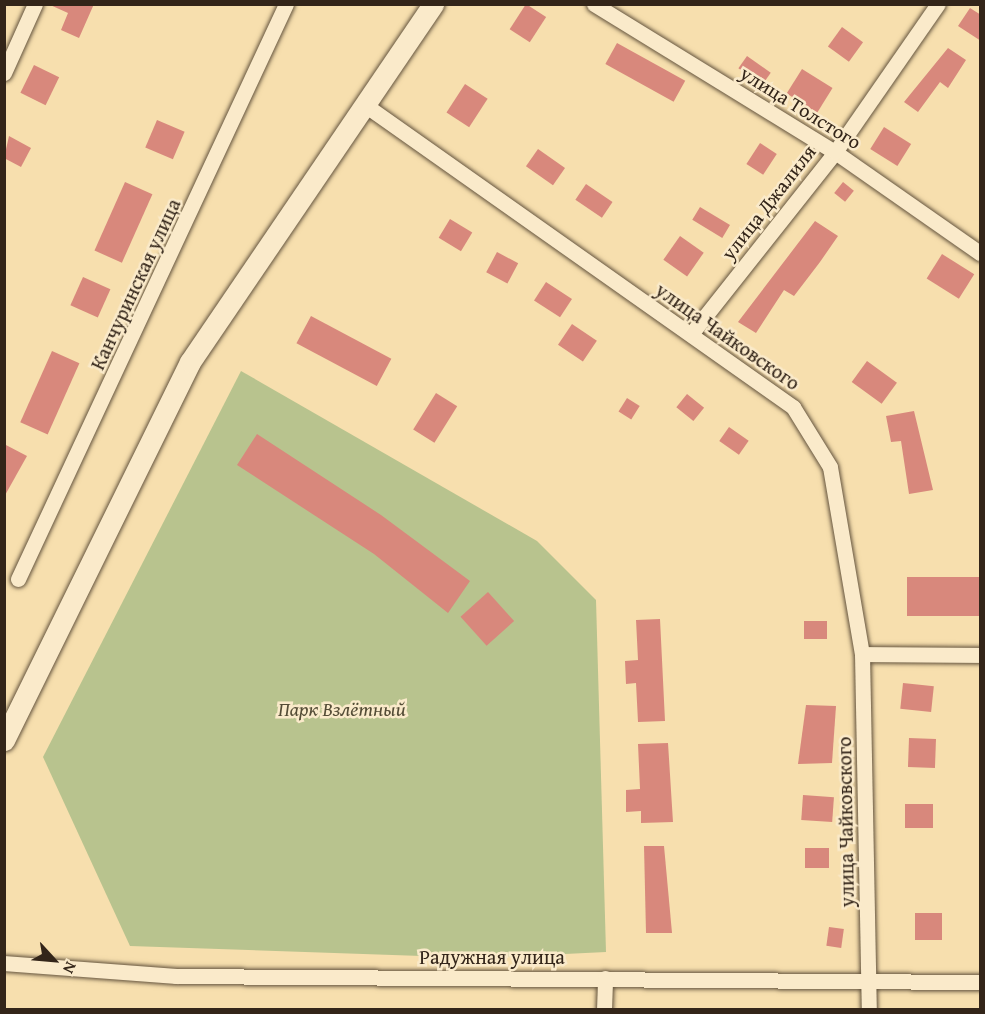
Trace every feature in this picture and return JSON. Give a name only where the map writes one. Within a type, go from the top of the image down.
[{"type":"main road","points":[[4,740],[190,362],[433,4]]},
{"type":"street","points":[[4,73],[35,4]]},
{"type":"street","name":"Канчуринская улица","points":[[18,579],[286,4]]},
{"type":"street","name":"улица Толстого","points":[[594,4],[835,152],[981,253]]},
{"type":"street","name":"улица Джалиля","points":[[691,334],[835,152],[938,4]]},
{"type":"street","name":"улица Чайковского","points":[[365,105],[793,406],[830,467],[862,654],[869,1010]]},
{"type":"street","points":[[862,654],[981,655]]},
{"type":"street","name":"Радужная улица","points":[[5,966],[176,976],[981,982]]},
{"type":"street","points":[[604,1010],[605,978]]},
{"type":"green space","name":"Парк Взлётный","points":[[241,371],[537,541],[596,600],[606,952],[480,958],[130,946],[43,757]]},
{"type":"building","points":[[48,4],[94,4],[79,38],[61,30],[68,13]]},
{"type":"building","points":[[526,4],[546,17],[530,42],[510,29]]},
{"type":"building","points":[[970,8],[981,15],[981,41],[958,26]]},
{"type":"building","points":[[842,27],[863,42],[849,62],[828,46]]},
{"type":"building","points":[[617,43],[685,81],[674,102],[605,64]]},
{"type":"building","points":[[948,48],[966,60],[948,88],[940,82],[918,112],[904,102]]},
{"type":"building","points":[[747,56],[771,73],[762,85],[738,68]]},
{"type":"building","points":[[34,65],[59,77],[46,105],[20,93]]},
{"type":"building","points":[[802,69],[833,88],[817,113],[787,94]]},
{"type":"building","points":[[465,84],[488,99],[469,127],[446,113]]},
{"type":"building","points":[[157,120],[185,132],[173,159],[145,148]]},
{"type":"building","points":[[884,127],[911,144],[897,166],[870,149]]},
{"type":"building","points":[[9,136],[31,148],[21,167],[4,158]]},
{"type":"building","points":[[760,143],[777,154],[763,175],[746,164]]},
{"type":"building","points":[[538,149],[565,168],[553,185],[526,166]]},
{"type":"building","points":[[125,182],[152,194],[122,263],[94,251]]},
{"type":"building","points":[[843,182],[854,191],[845,202],[834,193]]},
{"type":"building","points":[[586,184],[613,202],[602,218],[575,200]]},
{"type":"building","points":[[700,207],[730,225],[722,238],[692,220]]},
{"type":"building","points":[[450,219],[472,232],[461,251],[439,238]]},
{"type":"building","points":[[815,221],[838,236],[820,262],[794,296],[784,290],[756,333],[738,322]]},
{"type":"building","points":[[680,236],[704,253],[687,276],[663,260]]},
{"type":"building","points":[[497,252],[518,263],[507,284],[486,272]]},
{"type":"building","points":[[942,254],[974,274],[959,299],[927,279]]},
{"type":"building","points":[[83,277],[110,289],[98,318],[70,305]]},
{"type":"building","points":[[546,282],[572,299],[560,317],[534,300]]},
{"type":"building","points":[[311,316],[391,359],[377,386],[296,343]]},
{"type":"building","points":[[572,324],[597,341],[583,362],[558,345]]},
{"type":"building","points":[[52,351],[79,363],[48,434],[20,422]]},
{"type":"building","points":[[867,361],[897,383],[882,404],[852,382]]},
{"type":"building","points":[[436,393],[457,406],[434,443],[413,429]]},
{"type":"building","points":[[687,394],[704,408],[693,421],[676,407]]},
{"type":"building","points":[[627,398],[640,406],[631,420],[619,412]]},
{"type":"building","points":[[914,411],[933,490],[909,494],[901,441],[891,442],[886,416]]},
{"type":"building","points":[[729,427],[749,441],[739,455],[719,441]]},
{"type":"building","points":[[257,434],[381,515],[470,581],[448,613],[374,554],[237,465]]},
{"type":"building","points":[[4,444],[27,456],[4,497]]},
{"type":"building","points":[[907,577],[980,577],[980,616],[907,616]]},
{"type":"building","points":[[488,592],[514,621],[487,646],[461,617]]},
{"type":"building","points":[[660,619],[665,721],[638,722],[636,683],[626,684],[625,661],[638,660],[636,620]]},
{"type":"building","points":[[804,621],[827,621],[827,639],[804,639]]},
{"type":"building","points":[[903,683],[934,686],[931,712],[900,709]]},
{"type":"building","points":[[806,705],[836,706],[832,763],[798,764]]},
{"type":"building","points":[[909,738],[936,739],[935,768],[908,767]]},
{"type":"building","points":[[668,743],[673,822],[641,823],[641,811],[626,812],[626,790],[640,789],[638,744]]},
{"type":"building","points":[[803,795],[834,797],[832,822],[801,820]]},
{"type":"building","points":[[905,804],[933,804],[933,828],[905,828]]},
{"type":"building","points":[[644,846],[664,846],[672,933],[646,933]]},
{"type":"building","points":[[805,848],[829,848],[829,868],[805,868]]},
{"type":"building","points":[[915,913],[942,913],[942,940],[915,940]]},
{"type":"building","points":[[829,927],[844,929],[841,948],[826,946]]}]
